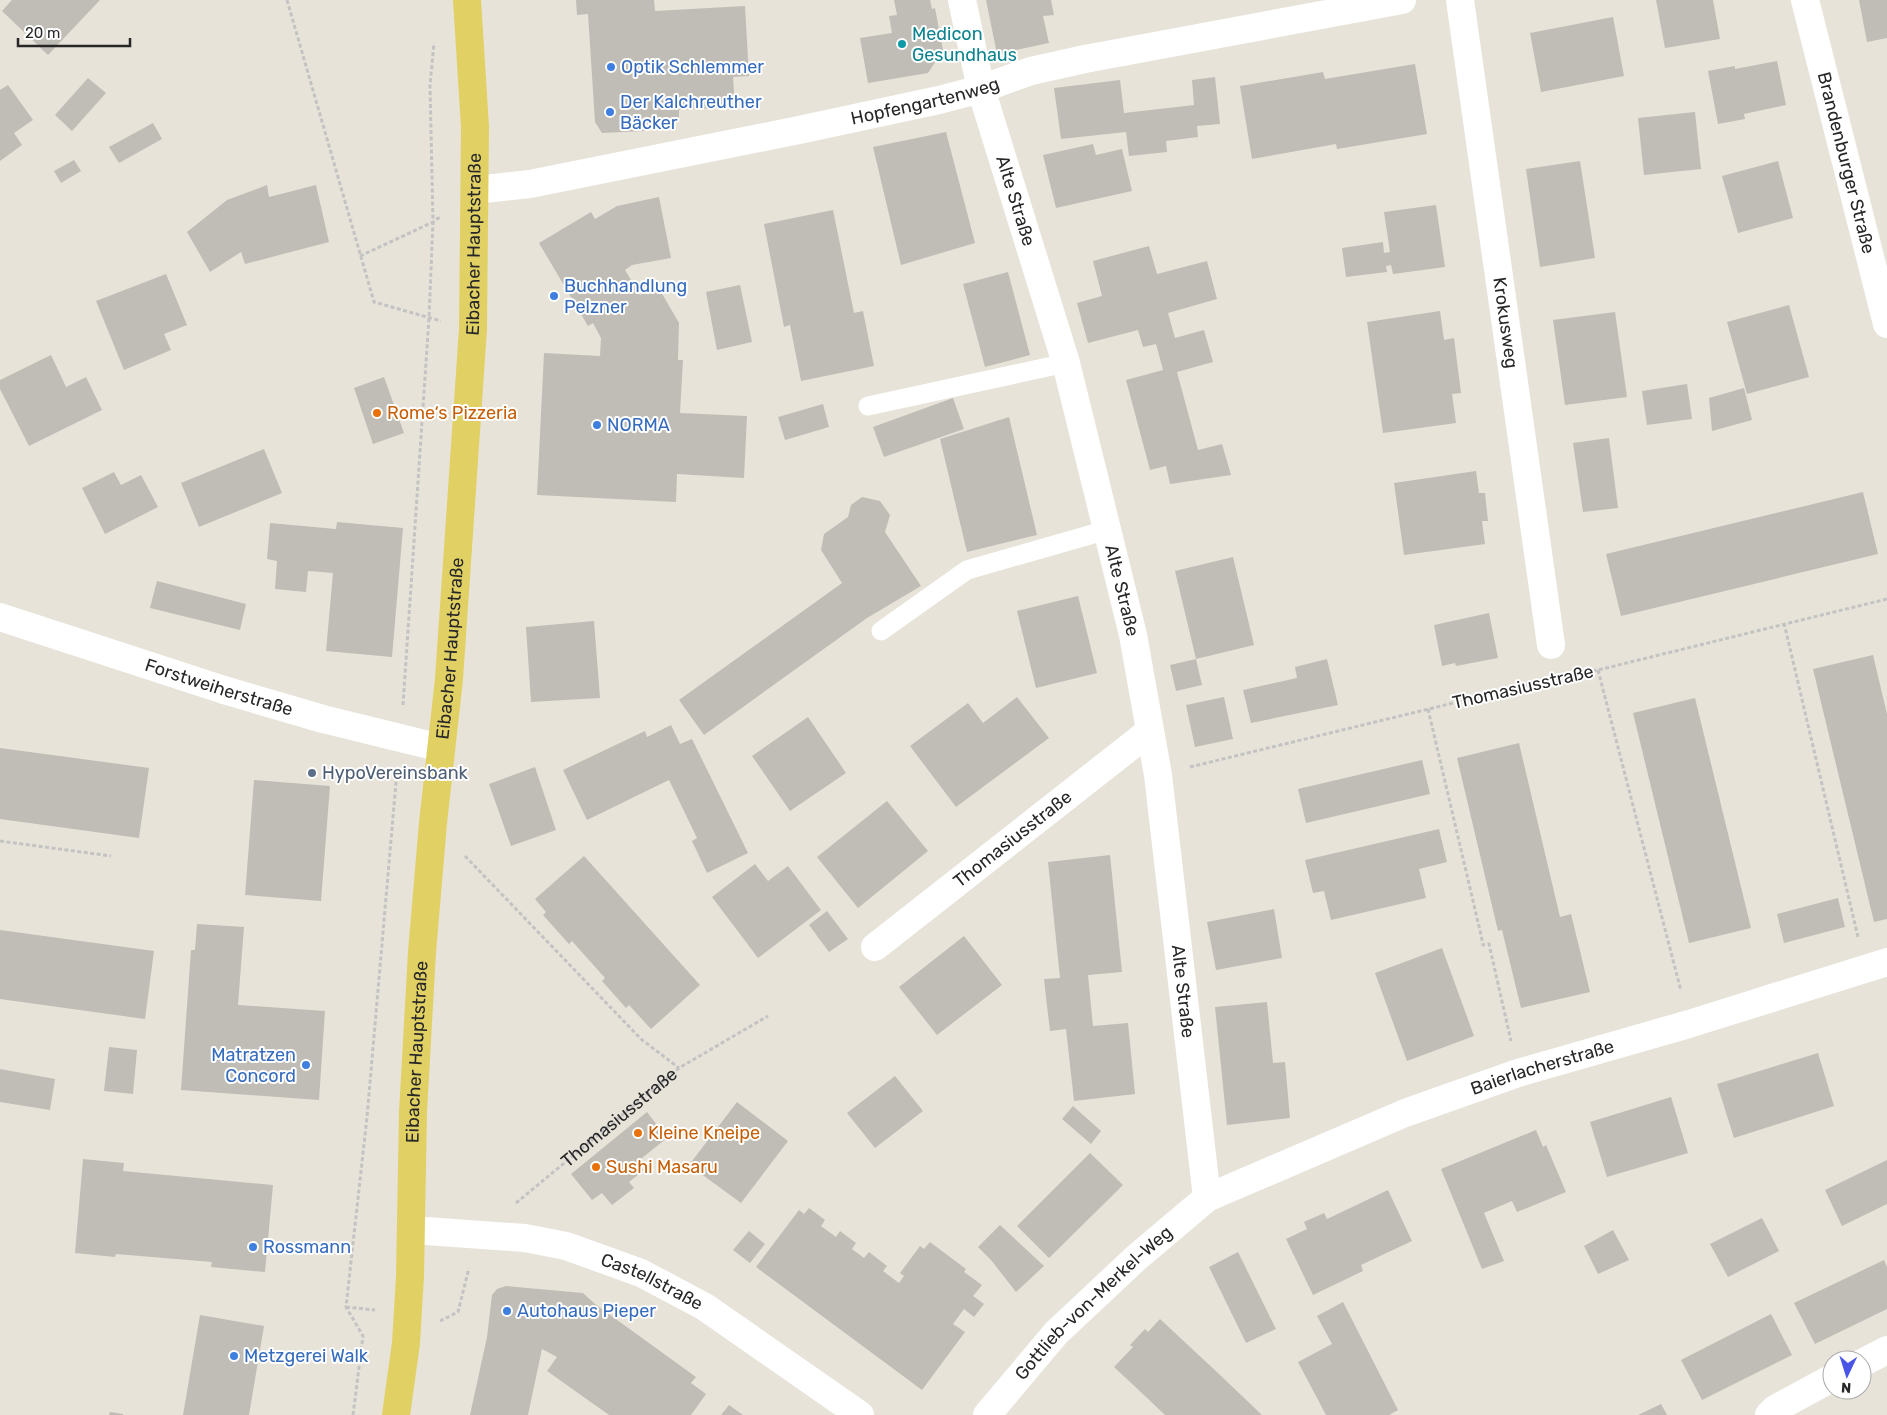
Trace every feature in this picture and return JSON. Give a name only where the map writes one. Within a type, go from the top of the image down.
[{"type":"main road","name":"Eibacher Hauptstraße","points":[[396,1415],[408,1318],[412,1230],[413,1112],[422,952],[433,823],[449,679],[473,329],[475,127],[467,0]]},
{"type":"street","name":"Alte Straße","points":[[962,0],[981,89],[1066,364],[1133,635],[1158,775],[1207,1198]]},
{"type":"street","name":"Hopfengartenweg","points":[[475,190],[530,184],[567,177],[939,100],[981,89],[1031,72],[1084,60],[1402,0]]},
{"type":"street","name":"Krokusweg","points":[[1460,0],[1551,646]]},
{"type":"street","name":"Brandenburger Straße","points":[[1804,0],[1887,324]]},
{"type":"street","name":"Forstweiherstraße","points":[[0,617],[224,690],[323,719],[441,748]]},
{"type":"street","name":"Thomasiusstraße","points":[[875,948],[1150,730]]},
{"type":"street","name":"Baierlacherstraße","points":[[1207,1198],[1405,1113],[1518,1074],[1689,1024],[1876,966]]},
{"type":"street","name":"Gottlieb-von-Merkel-Weg","points":[[987,1415],[1056,1333],[1136,1258],[1207,1198]]},
{"type":"street","name":"Castellstraße","points":[[412,1230],[525,1238],[566,1246],[641,1273],[705,1307],[860,1415]]},
{"type":"street","points":[[1872,1358],[1887,1350]]},
{"type":"street","points":[[1769,1415],[1775,1409],[1822,1383]]},
{"type":"lane","points":[[868,406],[1066,364]]},
{"type":"lane","points":[[881,631],[967,570],[1107,530]]},
{"type":"path","points":[[287,0],[374,302],[473,329]]},
{"type":"path","points":[[360,256],[433,222]]},
{"type":"path","name":"Thomasiusstraße","points":[[1564,676],[1598,670],[1887,599]]},
{"type":"path","points":[[1784,624],[1876,966]]},
{"type":"path","points":[[1598,670],[1689,1024]]},
{"type":"path","name":"Thomasiusstraße","points":[[1158,775],[1555,678]]},
{"type":"path","points":[[1428,709],[1483,945],[1489,944],[1518,1074]]},
{"type":"path","points":[[433,823],[641,1039],[679,1068]]},
{"type":"path","points":[[0,840],[111,856]]},
{"type":"path","name":"Thomasiusstraße","points":[[479,1234],[679,1068],[768,1016]]},
{"type":"path","points":[[442,1321],[458,1312],[470,1264]]},
{"type":"path","points":[[346,1307],[380,1310]]},
{"type":"building","points":[[12,0],[100,0],[48,55],[2,11]]},
{"type":"building","points":[[576,0],[654,0],[655,11],[745,6],[749,76],[733,77],[735,107],[679,110],[679,122],[644,124],[645,131],[602,133],[595,122],[588,14],[577,15]]},
{"type":"building","name":"Medicon Gesundhaus","points":[[894,0],[930,0],[932,9],[935,8],[943,50],[928,73],[868,83],[860,38],[892,33],[889,16],[897,15]]},
{"type":"building","points":[[986,0],[1051,0],[1054,15],[1043,16],[1049,43],[997,54]]},
{"type":"building","points":[[1656,0],[1713,0],[1720,39],[1665,48]]},
{"type":"building","points":[[1859,0],[1887,0],[1887,38],[1867,42]]},
{"type":"building","points":[[1613,17],[1624,76],[1541,92],[1530,33]]},
{"type":"building","points":[[1777,61],[1786,105],[1744,114],[1745,119],[1718,124],[1708,71],[1735,66],[1735,69]]},
{"type":"building","points":[[1415,64],[1427,134],[1337,149],[1336,144],[1252,159],[1240,86],[1323,72],[1325,79]]},
{"type":"building","points":[[1215,77],[1220,124],[1197,126],[1198,137],[1166,141],[1167,152],[1129,156],[1126,132],[1061,139],[1054,88],[1120,80],[1124,113],[1194,105],[1192,80]]},
{"type":"building","points":[[88,78],[106,93],[72,131],[55,115]]},
{"type":"building","points":[[8,85],[33,120],[14,133],[22,145],[0,161],[0,90]]},
{"type":"building","points":[[1695,112],[1701,169],[1644,175],[1638,118]]},
{"type":"building","points":[[153,123],[162,139],[119,163],[109,147]]},
{"type":"building","points":[[946,132],[975,243],[901,265],[873,147]]},
{"type":"building","points":[[1093,144],[1096,155],[1122,149],[1132,191],[1056,208],[1043,155]]},
{"type":"building","points":[[74,160],[81,171],[61,183],[54,171]]},
{"type":"building","points":[[1580,161],[1595,258],[1540,267],[1526,169]]},
{"type":"building","points":[[1778,161],[1793,218],[1738,233],[1722,176]]},
{"type":"building","points":[[267,185],[269,197],[316,185],[329,242],[245,264],[241,252],[210,272],[187,232],[227,200]]},
{"type":"building","points":[[659,197],[671,258],[632,265],[625,270],[640,295],[657,285],[679,323],[678,360],[683,360],[680,413],[747,416],[744,478],[677,474],[676,502],[537,495],[544,353],[600,356],[601,338],[593,323],[588,326],[539,243],[591,212],[595,219],[617,206]]},
{"type":"building","points":[[1436,205],[1445,267],[1393,274],[1391,265],[1386,266],[1387,272],[1346,277],[1342,248],[1383,242],[1384,253],[1390,252],[1384,212]]},
{"type":"building","points":[[833,210],[854,313],[863,311],[874,366],[801,381],[790,325],[784,327],[764,224]]},
{"type":"building","points":[[1149,246],[1157,274],[1207,261],[1217,299],[1168,313],[1175,338],[1204,330],[1213,362],[1177,372],[1198,450],[1222,444],[1231,475],[1170,484],[1166,466],[1150,470],[1126,380],[1163,370],[1156,344],[1143,347],[1138,330],[1088,343],[1077,303],[1102,296],[1093,261]]},
{"type":"building","points":[[1008,272],[1030,355],[985,367],[963,284]]},
{"type":"building","points":[[166,274],[187,325],[164,334],[171,350],[124,370],[96,301]]},
{"type":"building","points":[[740,285],[752,342],[717,350],[706,292]]},
{"type":"building","points":[[1789,305],[1809,377],[1747,394],[1727,322]]},
{"type":"building","points":[[1440,311],[1444,340],[1454,338],[1461,393],[1452,394],[1456,423],[1383,433],[1367,322]]},
{"type":"building","points":[[1615,312],[1627,397],[1565,405],[1553,320]]},
{"type":"building","points":[[51,355],[66,387],[86,377],[102,410],[29,446],[0,389],[0,380]]},
{"type":"building","points":[[384,377],[404,433],[373,444],[354,388]]},
{"type":"building","points":[[1687,384],[1692,419],[1647,425],[1642,391]]},
{"type":"building","points":[[1744,388],[1752,420],[1712,431],[1709,398]]},
{"type":"building","points":[[953,398],[964,429],[884,457],[873,427]]},
{"type":"building","points":[[823,404],[829,427],[785,440],[778,417]]},
{"type":"building","points":[[1009,417],[1037,535],[967,552],[940,439]]},
{"type":"building","points":[[1609,438],[1618,508],[1583,512],[1573,443]]},
{"type":"building","points":[[264,449],[282,493],[199,527],[181,483]]},
{"type":"building","points":[[1476,471],[1479,493],[1485,493],[1488,521],[1482,521],[1485,544],[1404,555],[1394,483]]},
{"type":"building","points":[[114,472],[121,485],[141,475],[158,507],[105,534],[82,488]]},
{"type":"building","points":[[1863,492],[1878,554],[1621,616],[1606,554]]},
{"type":"building","points":[[862,497],[880,501],[890,515],[885,532],[921,586],[867,618],[704,735],[679,700],[842,583],[821,550],[824,534],[848,517],[851,505]]},
{"type":"building","points":[[337,522],[403,528],[392,657],[326,651],[333,573],[308,571],[306,592],[275,589],[277,561],[267,559],[270,523],[336,529]]},
{"type":"building","points":[[1233,557],[1254,645],[1196,659],[1175,571]]},
{"type":"building","points":[[157,581],[246,604],[240,630],[150,608]]},
{"type":"building","points":[[1078,596],[1097,673],[1036,688],[1017,611]]},
{"type":"building","points":[[1489,613],[1498,658],[1456,666],[1455,663],[1442,666],[1434,625]]},
{"type":"building","points":[[594,621],[600,698],[531,702],[526,627]]},
{"type":"building","points":[[1873,655],[1887,714],[1887,919],[1874,922],[1813,669]]},
{"type":"building","points":[[1196,659],[1202,685],[1176,691],[1170,665]]},
{"type":"building","points":[[1327,659],[1338,705],[1251,723],[1243,690],[1297,678],[1295,667]]},
{"type":"building","points":[[1017,697],[1049,738],[956,807],[910,746],[968,703],[983,723]]},
{"type":"building","points":[[1224,697],[1233,739],[1195,747],[1186,705]]},
{"type":"building","points":[[1695,698],[1751,928],[1689,943],[1633,713]]},
{"type":"building","points":[[808,717],[846,773],[790,811],[752,756]]},
{"type":"building","points":[[671,725],[680,744],[692,739],[748,853],[707,873],[692,841],[697,838],[669,780],[587,820],[563,770],[645,731],[647,737]]},
{"type":"building","points":[[1519,743],[1560,917],[1571,914],[1590,992],[1521,1008],[1502,930],[1498,931],[1457,758]]},
{"type":"building","points":[[0,748],[149,768],[139,838],[0,819]]},
{"type":"building","points":[[1422,760],[1430,794],[1306,823],[1298,789]]},
{"type":"building","points":[[535,767],[556,830],[511,846],[489,784]]},
{"type":"building","points":[[254,780],[330,786],[321,901],[245,895]]},
{"type":"building","points":[[887,801],[928,851],[858,908],[817,857]]},
{"type":"building","points":[[1439,829],[1447,862],[1419,869],[1426,898],[1331,920],[1324,891],[1313,893],[1305,860]]},
{"type":"building","points":[[1110,855],[1122,972],[1088,975],[1093,1026],[1128,1023],[1135,1094],[1074,1101],[1066,1029],[1050,1031],[1044,979],[1060,978],[1048,862]]},
{"type":"building","points":[[584,856],[700,985],[651,1029],[629,1005],[626,1008],[602,981],[605,978],[572,941],[569,944],[543,915],[546,912],[535,899]]},
{"type":"building","points":[[755,864],[768,881],[788,866],[821,910],[758,958],[712,897]]},
{"type":"building","points":[[1838,898],[1845,927],[1784,943],[1777,914]]},
{"type":"building","points":[[1274,909],[1282,958],[1216,970],[1207,922]]},
{"type":"building","points":[[827,911],[848,939],[829,952],[809,925]]},
{"type":"building","points":[[197,924],[244,927],[238,1005],[325,1011],[319,1100],[181,1090],[191,950],[195,950]]},
{"type":"building","points":[[0,930],[154,951],[145,1019],[0,999]]},
{"type":"building","points":[[964,936],[1002,985],[937,1035],[899,987]]},
{"type":"building","points":[[1442,948],[1474,1036],[1407,1061],[1375,973]]},
{"type":"building","points":[[1267,1002],[1273,1063],[1285,1062],[1290,1118],[1227,1125],[1215,1007]]},
{"type":"building","points":[[109,1047],[137,1050],[133,1094],[104,1091]]},
{"type":"building","points":[[1818,1053],[1834,1106],[1734,1138],[1717,1084]]},
{"type":"building","points":[[0,1069],[55,1079],[50,1110],[0,1102]]},
{"type":"building","points":[[895,1076],[923,1111],[875,1148],[847,1113]]},
{"type":"building","points":[[1671,1097],[1688,1153],[1607,1177],[1590,1122]]},
{"type":"building","points":[[737,1102],[788,1141],[741,1203],[689,1165]]},
{"type":"building","points":[[1073,1106],[1101,1131],[1091,1144],[1062,1119]]},
{"type":"building","points":[[647,1112],[667,1138],[637,1162],[644,1170],[629,1182],[634,1188],[612,1205],[602,1193],[592,1200],[571,1174]]},
{"type":"building","points":[[1536,1130],[1543,1147],[1546,1145],[1566,1192],[1517,1212],[1512,1201],[1484,1213],[1504,1261],[1482,1269],[1441,1169]]},
{"type":"building","points":[[1090,1153],[1123,1185],[1049,1258],[1017,1226]]},
{"type":"building","points":[[83,1159],[124,1163],[123,1171],[273,1185],[265,1272],[211,1267],[212,1262],[116,1254],[115,1257],[75,1253]]},
{"type":"building","points":[[1887,1160],[1887,1204],[1842,1226],[1825,1190]]},
{"type":"building","points":[[1388,1190],[1412,1241],[1361,1265],[1363,1271],[1313,1295],[1286,1239],[1307,1229],[1304,1222],[1324,1213],[1327,1219]]},
{"type":"building","points":[[809,1208],[825,1220],[821,1226],[836,1237],[840,1231],[856,1243],[852,1249],[864,1258],[869,1252],[887,1266],[883,1271],[899,1283],[904,1276],[900,1273],[920,1246],[924,1249],[930,1242],[966,1269],[964,1272],[982,1285],[973,1296],[984,1304],[974,1317],[964,1309],[953,1324],[965,1332],[922,1390],[756,1267],[799,1210],[804,1214]]},
{"type":"building","points":[[1762,1218],[1779,1251],[1728,1277],[1710,1244]]},
{"type":"building","points":[[1000,1225],[1044,1266],[1016,1292],[991,1260],[978,1247]]},
{"type":"building","points":[[1613,1230],[1629,1260],[1598,1274],[1584,1246]]},
{"type":"building","points":[[749,1231],[765,1244],[750,1263],[733,1250]]},
{"type":"building","points":[[1238,1252],[1276,1329],[1246,1343],[1209,1267]]},
{"type":"building","points":[[1884,1260],[1887,1267],[1887,1309],[1815,1344],[1794,1303]]},
{"type":"building","points":[[506,1286],[583,1293],[595,1304],[696,1377],[691,1383],[706,1394],[691,1415],[609,1415],[547,1371],[557,1357],[542,1349],[528,1415],[470,1415],[487,1337],[492,1295],[497,1289]]},
{"type":"building","points":[[1343,1302],[1398,1410],[1389,1415],[1326,1415],[1298,1362],[1332,1344],[1317,1316]]},
{"type":"building","points":[[1771,1314],[1792,1355],[1702,1400],[1681,1360]]},
{"type":"building","points":[[200,1315],[264,1326],[249,1415],[183,1415]]},
{"type":"building","points":[[1160,1319],[1262,1415],[1165,1415],[1114,1367],[1133,1347],[1130,1345],[1145,1329],[1148,1332]]},
{"type":"building","points":[[1661,1404],[1667,1415],[1638,1415]]},
{"type":"building","points":[[729,1405],[743,1415],[721,1415]]},
{"type":"building","points":[[110,1412],[123,1414],[123,1415],[109,1415]]},
{"type":"place","name":"Medicon Gesundhaus","points":[[902,44]]},
{"type":"place","name":"Optik Schlemmer","points":[[611,67]]},
{"type":"place","name":"Der Kalchreuther Bäcker","points":[[610,112]]},
{"type":"place","name":"Buchhandlung Pelzner","points":[[554,296]]},
{"type":"place","name":"Rome‘s Pizzeria","points":[[377,413]]},
{"type":"place","name":"NORMA","points":[[597,425]]},
{"type":"place","name":"HypoVereinsbank","points":[[312,773]]},
{"type":"place","name":"Matratzen Concord","points":[[306,1065]]},
{"type":"place","name":"Kleine Kneipe","points":[[638,1133]]},
{"type":"place","name":"Sushi Masaru","points":[[596,1167]]},
{"type":"place","name":"Rossmann","points":[[253,1247]]},
{"type":"place","name":"Autohaus Pieper","points":[[507,1311]]},
{"type":"place","name":"Metzgerei Walk","points":[[234,1356]]}]
